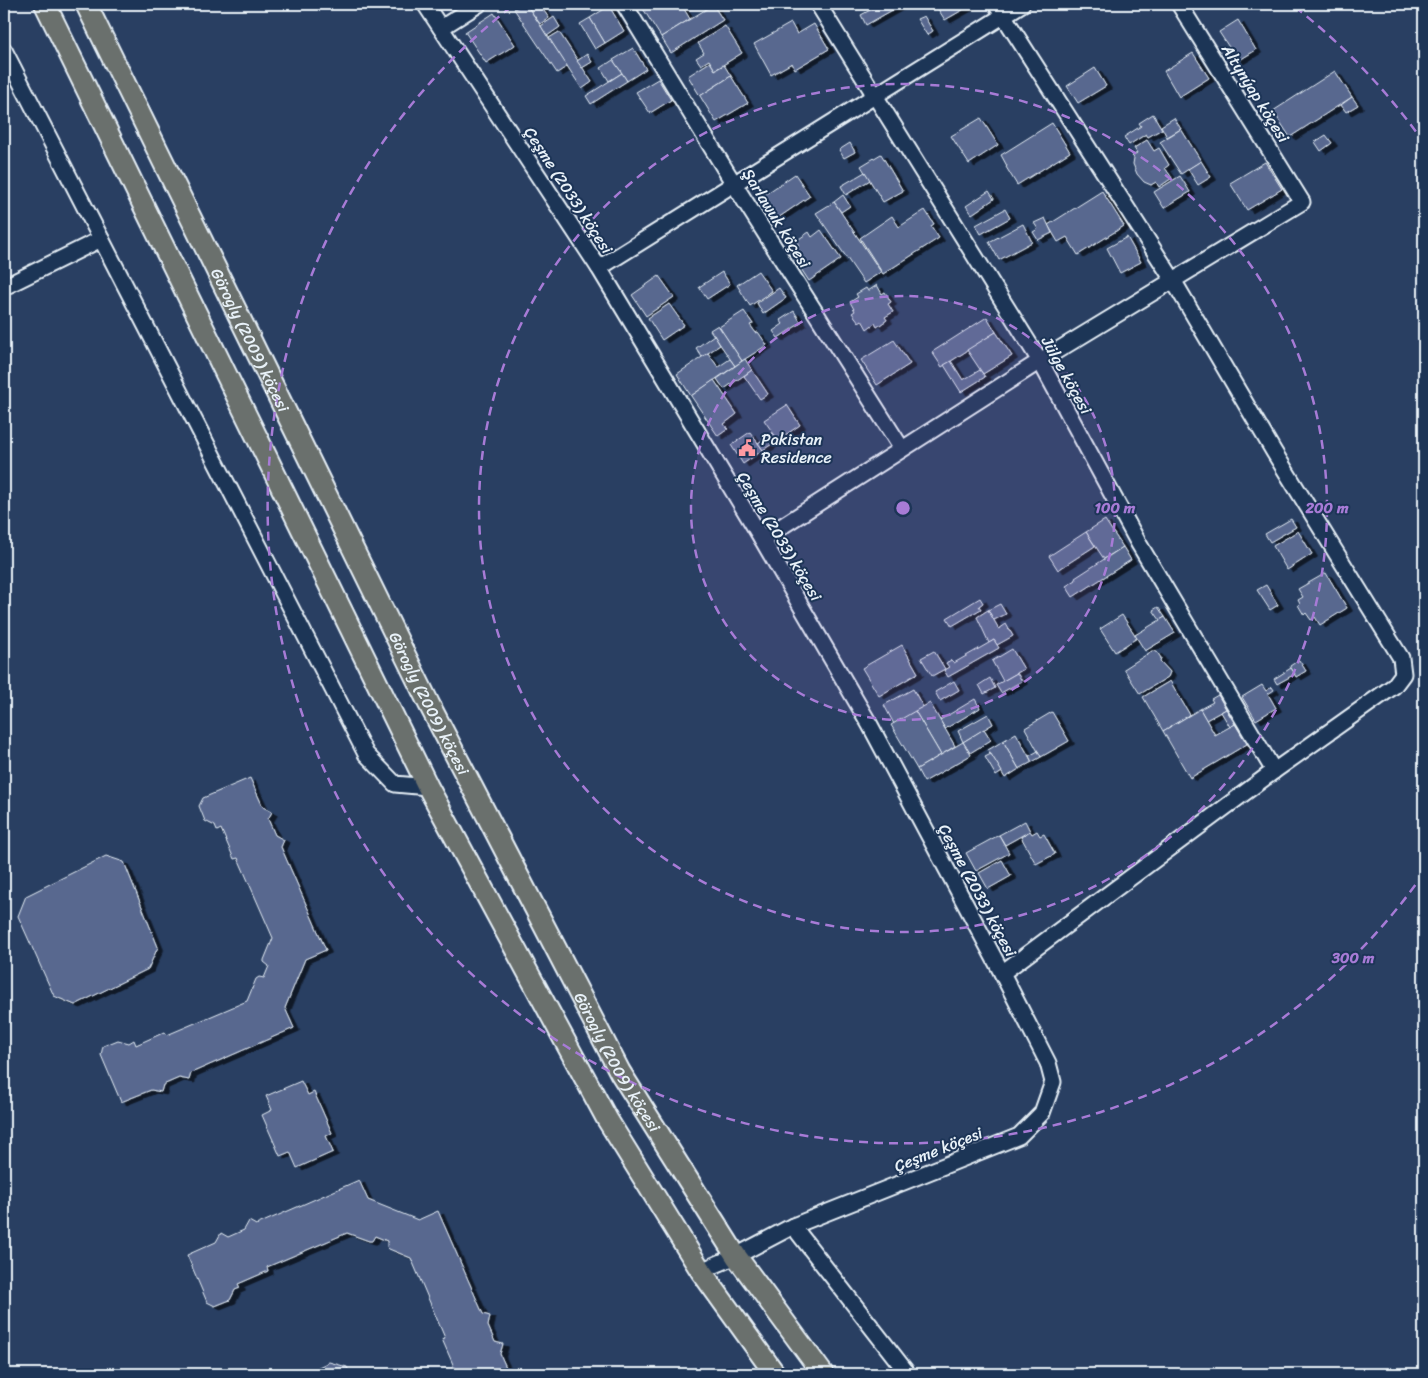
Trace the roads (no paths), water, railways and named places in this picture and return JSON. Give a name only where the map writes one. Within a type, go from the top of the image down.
[{"type":"main road","points":[[45,4],[428,787],[607,1119],[701,1271],[775,1374]]},
{"type":"main road","name":"Görogly (2009) köçesi","points":[[86,4],[434,713],[620,1072],[736,1256],[823,1374]]},
{"type":"street","name":"Çeşme (2033) köçesi","points":[[425,4],[599,268],[762,539],[870,726],[1002,973]]},
{"type":"street","points":[[441,28],[479,4]]},
{"type":"street","name":"Şarlawuk köçesi","points":[[624,4],[734,184],[902,449]]},
{"type":"street","name":"Jülge köçesi","points":[[818,4],[1040,361],[1139,544],[1274,771]]},
{"type":"street","points":[[599,268],[876,96],[1000,10],[1022,4]]},
{"type":"street","name":"Altynýap köçesi","points":[[1173,280],[1302,202],[1179,4]]},
{"type":"street","points":[[1000,10],[1173,280],[1274,452],[1400,658],[1403,667],[1403,674],[1394,686],[1274,771],[1002,973]]},
{"type":"street","points":[[4,50],[366,754],[395,784],[428,787]]},
{"type":"street","points":[[4,287],[101,239]]},
{"type":"street","points":[[762,539],[1040,361],[1173,280]]},
{"type":"street","name":"Çeşme köçesi","points":[[701,1271],[736,1256],[792,1226],[1018,1136],[1042,1113],[1053,1082],[1048,1063],[1002,973]]},
{"type":"street","points":[[792,1226],[908,1374]]},
{"type":"place","name":"Pakistan Residence","points":[[747,448]]}]
